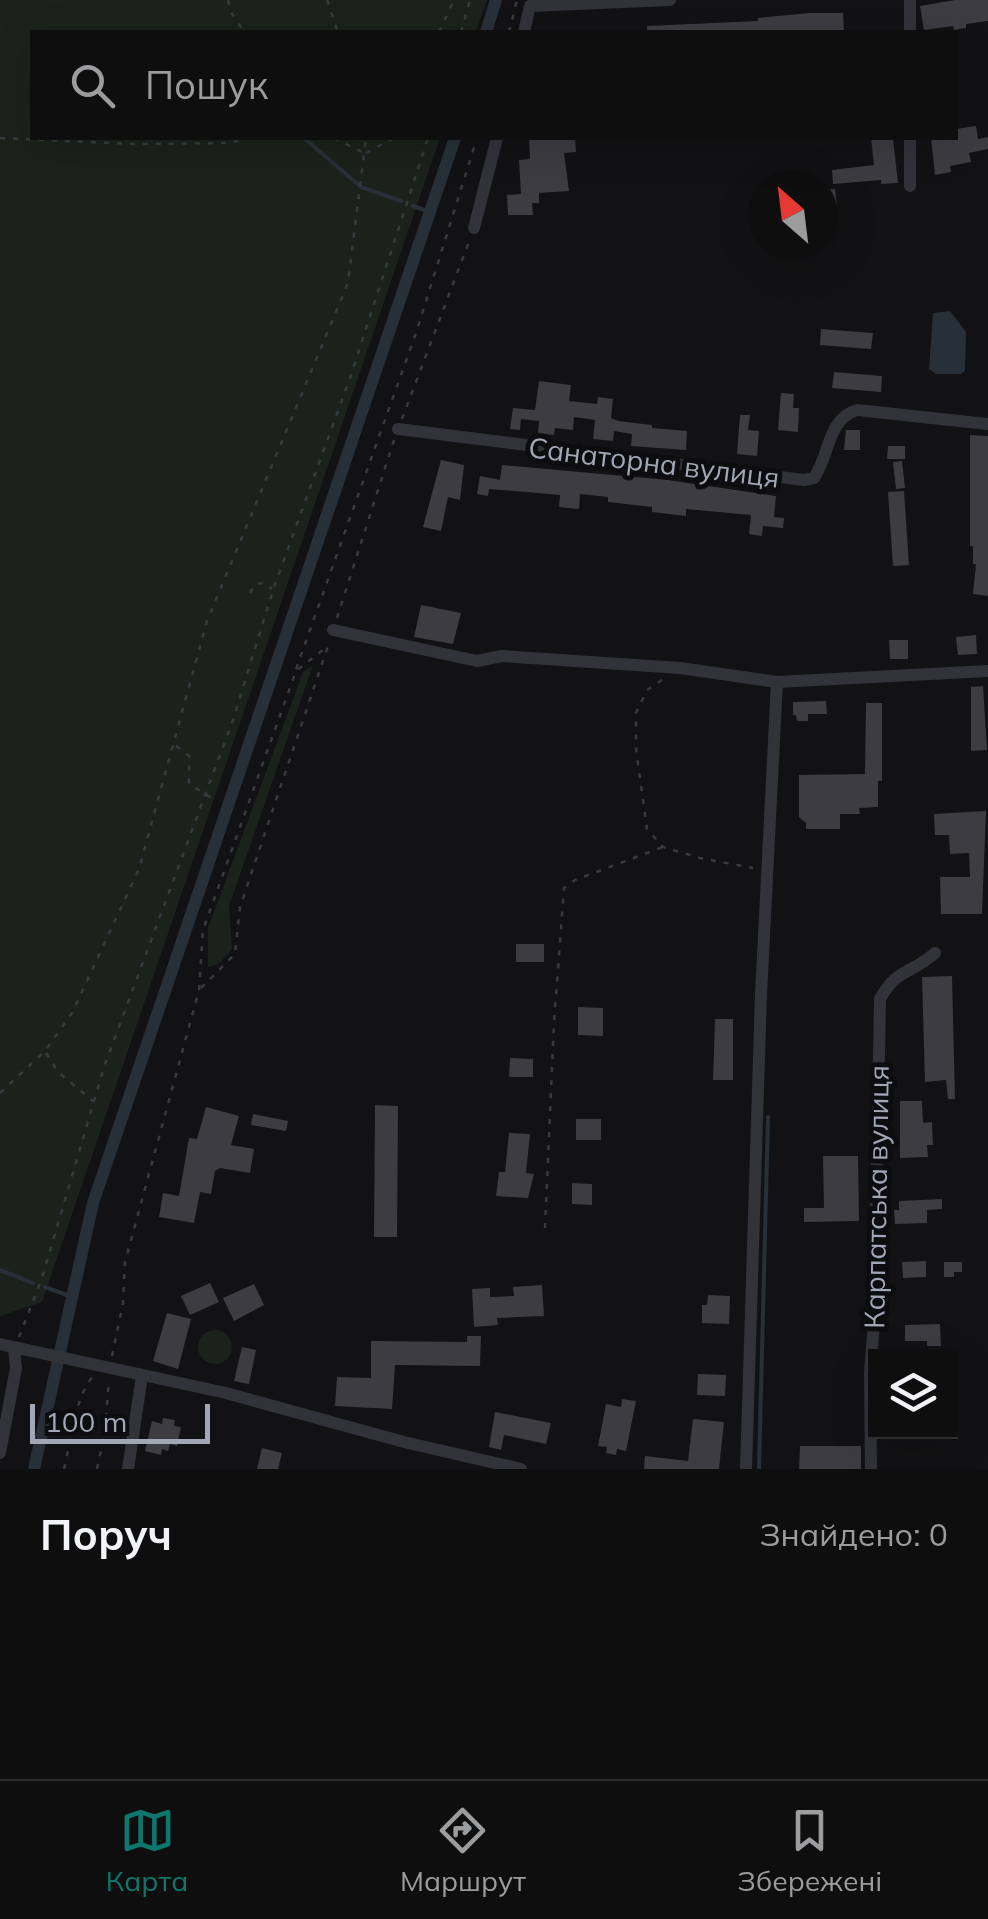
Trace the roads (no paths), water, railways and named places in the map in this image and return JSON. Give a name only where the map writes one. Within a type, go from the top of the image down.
[{"type":"street","points":[[524,30],[524,3],[670,0]]},
{"type":"street","points":[[910,0],[910,30]]},
{"type":"street","points":[[474,228],[496,140]]},
{"type":"street","points":[[910,140],[910,186]]},
{"type":"street","name":"Санаторна вулиця","points":[[398,429],[804,480],[814,478],[820,470],[838,419],[857,410],[988,424]]},
{"type":"street","points":[[334,630],[478,661],[502,656],[680,668],[777,682],[988,671]]},
{"type":"street","points":[[746,1469],[777,682]]},
{"type":"street","name":"Карпатська вулиця","points":[[871,1469],[880,999],[892,977],[919,966],[935,953]]},
{"type":"street","points":[[0,1344],[226,1394],[520,1469]]},
{"type":"street","points":[[0,1454],[16,1368],[14,1348]]},
{"type":"street","points":[[128,1469],[142,1376]]},
{"type":"waterway","points":[[487,30],[496,0]]},
{"type":"waterway","points":[[306,140],[361,187],[401,201]]},
{"type":"waterway","points":[[34,1469],[93,1203],[454,140]]},
{"type":"waterway","points":[[413,206],[430,212]]},
{"type":"waterway","points":[[759,1469],[768,1117]]},
{"type":"waterway","points":[[0,1270],[33,1283]]},
{"type":"waterway","points":[[45,1287],[72,1297]]}]
